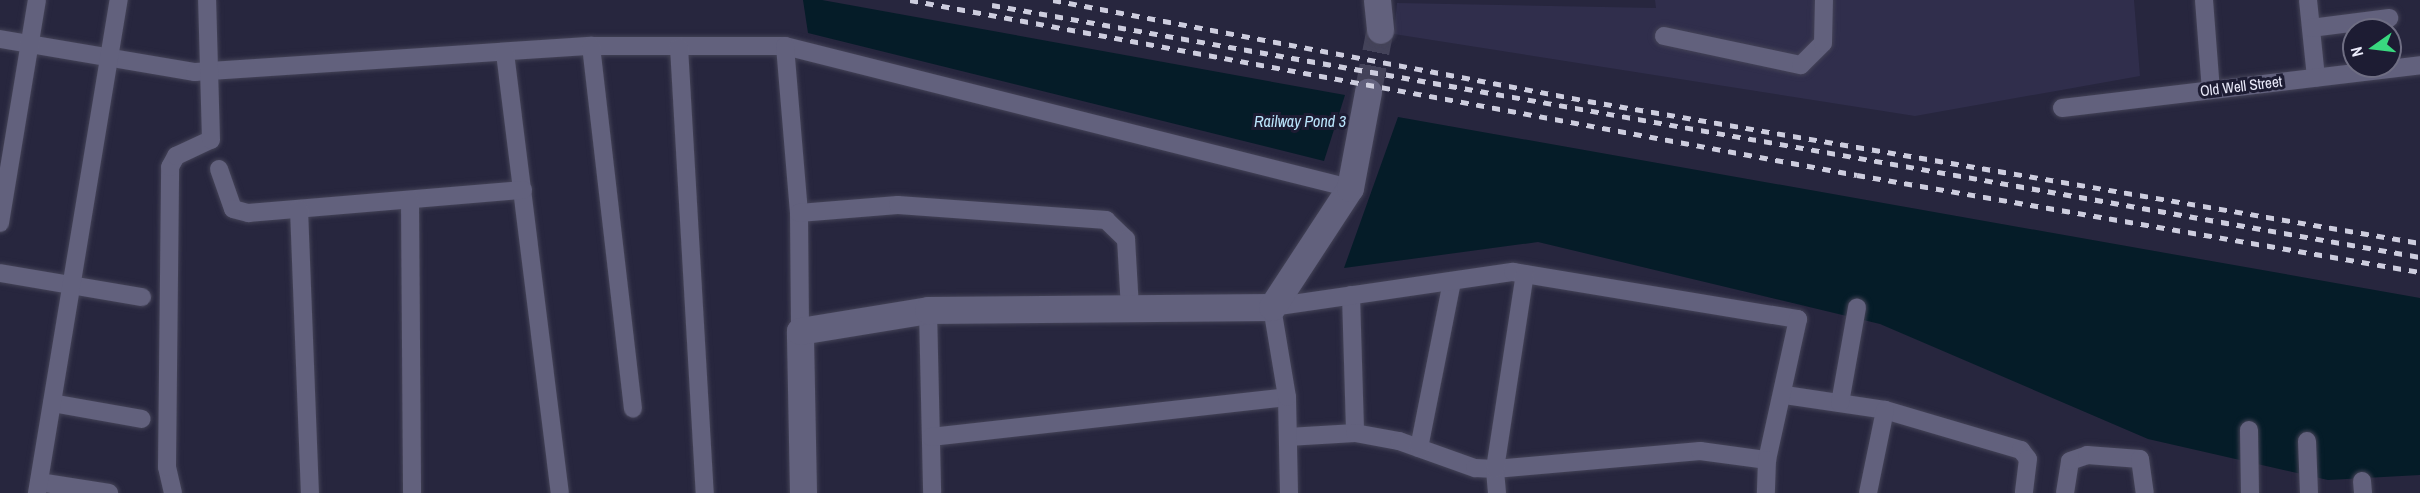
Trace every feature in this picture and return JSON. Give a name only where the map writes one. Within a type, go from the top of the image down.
[{"type":"street","points":[[0,223],[37,0]]},
{"type":"street","points":[[109,493],[38,488],[119,0]]},
{"type":"street","points":[[173,493],[167,467],[170,167],[176,156],[210,140],[205,71],[207,0]]},
{"type":"street","points":[[1377,0],[1380,30]]},
{"type":"street","points":[[1664,36],[1801,65],[1823,43],[1824,0]]},
{"type":"street","points":[[2204,0],[2211,90]]},
{"type":"street","points":[[2308,0],[2316,78]]},
{"type":"street","points":[[2311,28],[2342,24]]},
{"type":"street","points":[[0,39],[205,71],[591,46],[785,46],[1350,188]]},
{"type":"street","points":[[591,46],[633,409]]},
{"type":"street","points":[[785,46],[799,213],[803,493]]},
{"type":"street","points":[[679,47],[705,493]]},
{"type":"street","points":[[505,53],[560,493]]},
{"type":"street","name":"Old Well Street","points":[[2062,108],[2420,65]]},
{"type":"street","points":[[1289,493],[1287,397],[1272,307],[1350,188],[1368,92]]},
{"type":"street","points":[[219,169],[233,209],[299,209],[523,190]]},
{"type":"street","points":[[410,200],[412,493]]},
{"type":"street","points":[[799,213],[898,205],[1106,220],[1126,239],[1130,308]]},
{"type":"street","points":[[299,209],[309,493]]},
{"type":"street","points":[[0,273],[142,297]]},
{"type":"street","points":[[800,331],[928,310],[1272,307],[1525,273],[1798,319],[1785,395],[1767,460],[1766,493]]},
{"type":"street","points":[[1497,493],[1495,469],[1525,273]]},
{"type":"street","points":[[1419,448],[1452,281]]},
{"type":"street","points":[[1351,295],[1355,433]]},
{"type":"street","points":[[1840,403],[1857,308]]},
{"type":"street","points":[[928,310],[932,493]]},
{"type":"street","points":[[1785,395],[1886,410],[2021,450],[2028,459],[2024,493]]},
{"type":"street","points":[[931,437],[1287,397]]},
{"type":"street","points":[[52,403],[142,419]]},
{"type":"street","points":[[1868,493],[1886,410]]},
{"type":"street","points":[[2249,430],[2250,493]]},
{"type":"street","points":[[1288,437],[1355,433],[1419,448],[1475,468],[1495,469],[1700,451],[1767,460]]},
{"type":"street","points":[[2307,441],[2309,493]]},
{"type":"street","points":[[2065,493],[2070,461],[2087,455],[2140,459],[2145,493]]},
{"type":"shaded area","points":[[1655,0],[2134,0],[2140,76],[1915,116],[1394,34],[1397,3],[1656,8]]},
{"type":"water","name":"Railway Pond 3","points":[[803,0],[822,0],[1345,95],[1324,161],[808,33]]},
{"type":"water","points":[[1398,117],[2420,298],[2420,475],[2328,480],[2148,439],[1880,324],[1538,242],[1344,268]]},
{"type":"tunnel","points":[[1368,92],[1380,30]]},
{"type":"railway","points":[[910,0],[1857,175],[2420,272]]},
{"type":"railway","points":[[1053,0],[1588,101],[2420,243]]},
{"type":"railway","points":[[992,5],[2420,257]]}]
